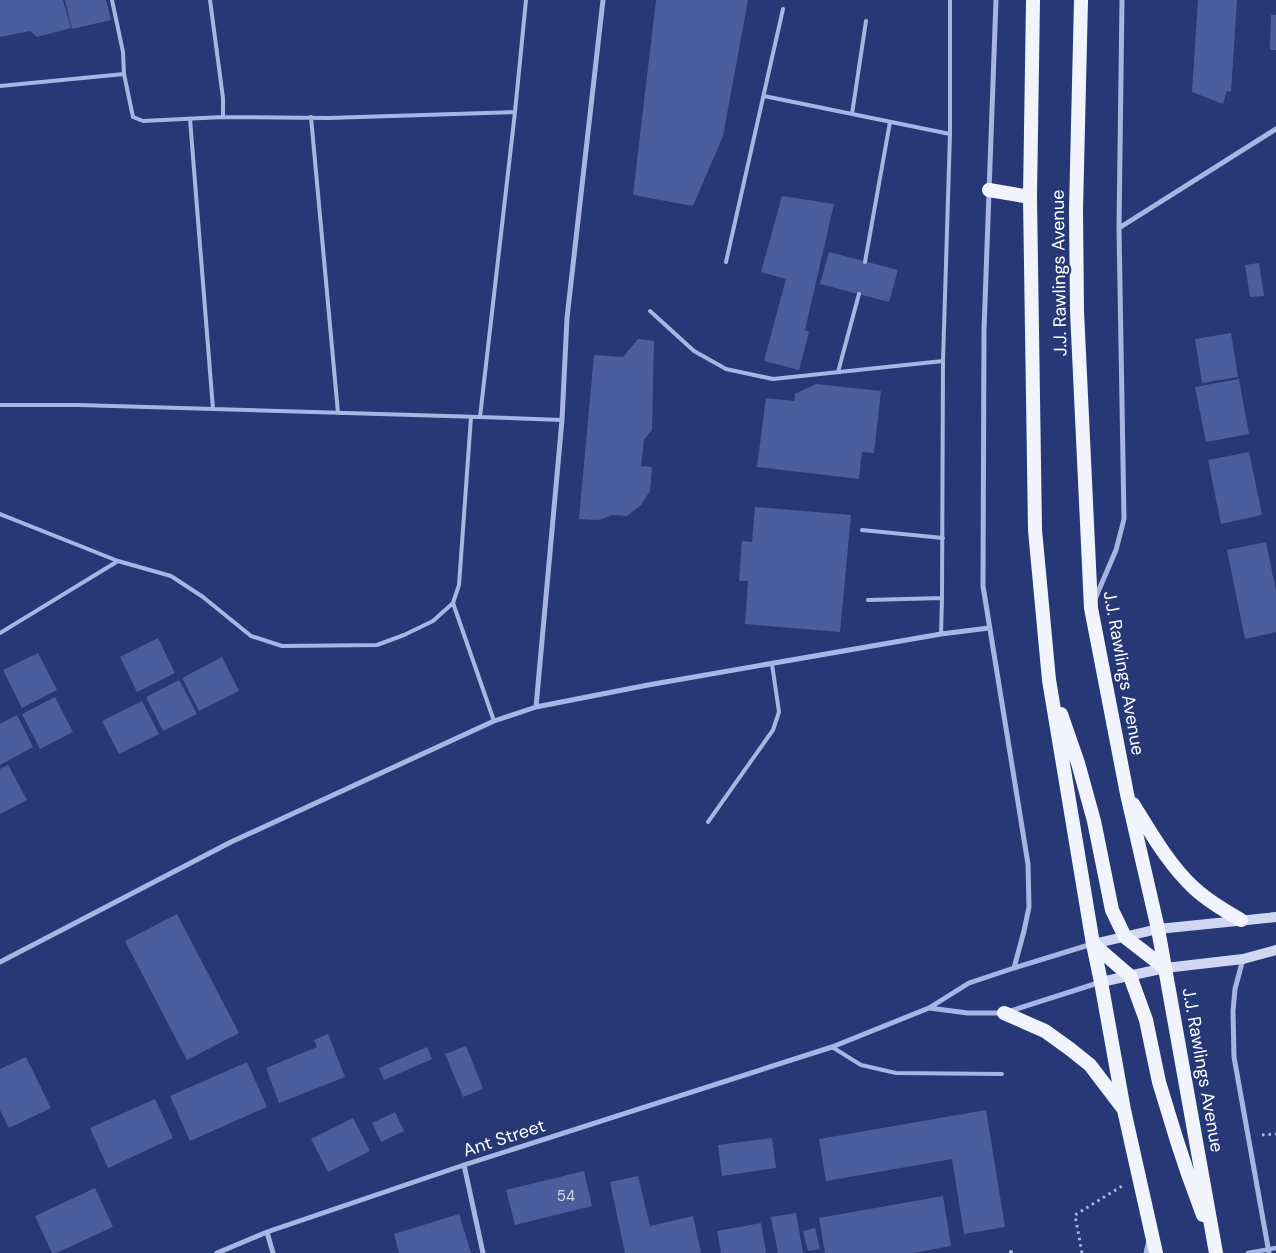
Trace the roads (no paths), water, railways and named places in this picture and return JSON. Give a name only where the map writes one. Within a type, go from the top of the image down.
[{"type":"highway","name":"J.J. Rawlings Avenue","points":[[1033,0],[1030,197],[1035,530],[1049,680],[1093,944],[1124,1110],[1156,1253]]},
{"type":"highway","name":"J.J. Rawlings Avenue","points":[[1081,0],[1076,210],[1077,311],[1091,608],[1127,794],[1158,929],[1216,1250]]},
{"type":"highway","points":[[989,190],[1030,197]]},
{"type":"highway","points":[[1049,680],[1078,763],[1094,821],[1112,910],[1125,937],[1165,968]]},
{"type":"highway","points":[[1127,794],[1166,856],[1193,888],[1215,905],[1241,920]]},
{"type":"highway","points":[[1093,944],[1130,976],[1146,1020],[1160,1082],[1182,1157],[1216,1250]]},
{"type":"highway","points":[[1004,1013],[1045,1031],[1070,1048],[1090,1065],[1124,1110]]},
{"type":"main road","points":[[1093,944],[1158,929],[1276,917]]},
{"type":"main road","points":[[1101,982],[1165,968],[1243,959],[1276,950]]},
{"type":"street","points":[[536,707],[562,420],[567,318],[603,0]]},
{"type":"street","points":[[996,0],[984,330],[983,586],[1028,864],[1029,907],[1014,968]]},
{"type":"street","points":[[1091,608],[1116,550],[1124,519],[1119,228],[1122,0]]},
{"type":"street","points":[[1119,228],[1276,129]]},
{"type":"street","points":[[0,962],[230,842],[494,721],[536,707],[648,685],[940,634],[989,628]]},
{"type":"street","name":"Ant Street","points":[[217,1253],[267,1232],[464,1165],[832,1047],[929,1008],[969,983],[1093,944]]},
{"type":"street","points":[[1243,959],[1235,989],[1233,1011],[1234,1057],[1269,1253]]},
{"type":"street","points":[[929,1008],[1004,1013],[1101,982]]},
{"type":"street","points":[[464,1165],[483,1253]]},
{"type":"street","points":[[1146,1253],[1151,1230]]},
{"type":"street","points":[[267,1232],[273,1253]]},
{"type":"street","points":[[1248,1253],[1276,1248]]},
{"type":"lane","points":[[112,0],[123,52],[124,74],[133,117],[143,121],[223,117],[328,118],[515,112]]},
{"type":"lane","points":[[210,0],[223,98],[223,117]]},
{"type":"lane","points":[[480,418],[526,0]]},
{"type":"lane","points":[[940,634],[943,538],[943,361],[950,134],[950,0]]},
{"type":"lane","points":[[726,262],[783,9]]},
{"type":"lane","points":[[852,114],[866,21]]},
{"type":"lane","points":[[0,86],[124,74]]},
{"type":"lane","points":[[764,96],[950,134]]},
{"type":"lane","points":[[311,117],[338,413]]},
{"type":"lane","points":[[190,119],[213,409]]},
{"type":"lane","points":[[865,262],[890,122]]},
{"type":"lane","points":[[838,372],[859,294]]},
{"type":"lane","points":[[650,311],[694,351],[726,369],[773,379],[943,361]]},
{"type":"lane","points":[[0,405],[80,405],[562,420]]},
{"type":"lane","points":[[0,514],[118,561],[171,576],[203,597],[250,636],[282,646],[377,645],[433,621],[453,603],[459,585],[471,417]]},
{"type":"lane","points":[[862,530],[943,538]]},
{"type":"lane","points":[[0,633],[118,561]]},
{"type":"lane","points":[[868,600],[942,598]]},
{"type":"lane","points":[[453,603],[494,721]]},
{"type":"lane","points":[[708,822],[773,730],[779,712],[772,664]]},
{"type":"lane","points":[[832,1047],[861,1065],[896,1073],[1002,1074]]}]
